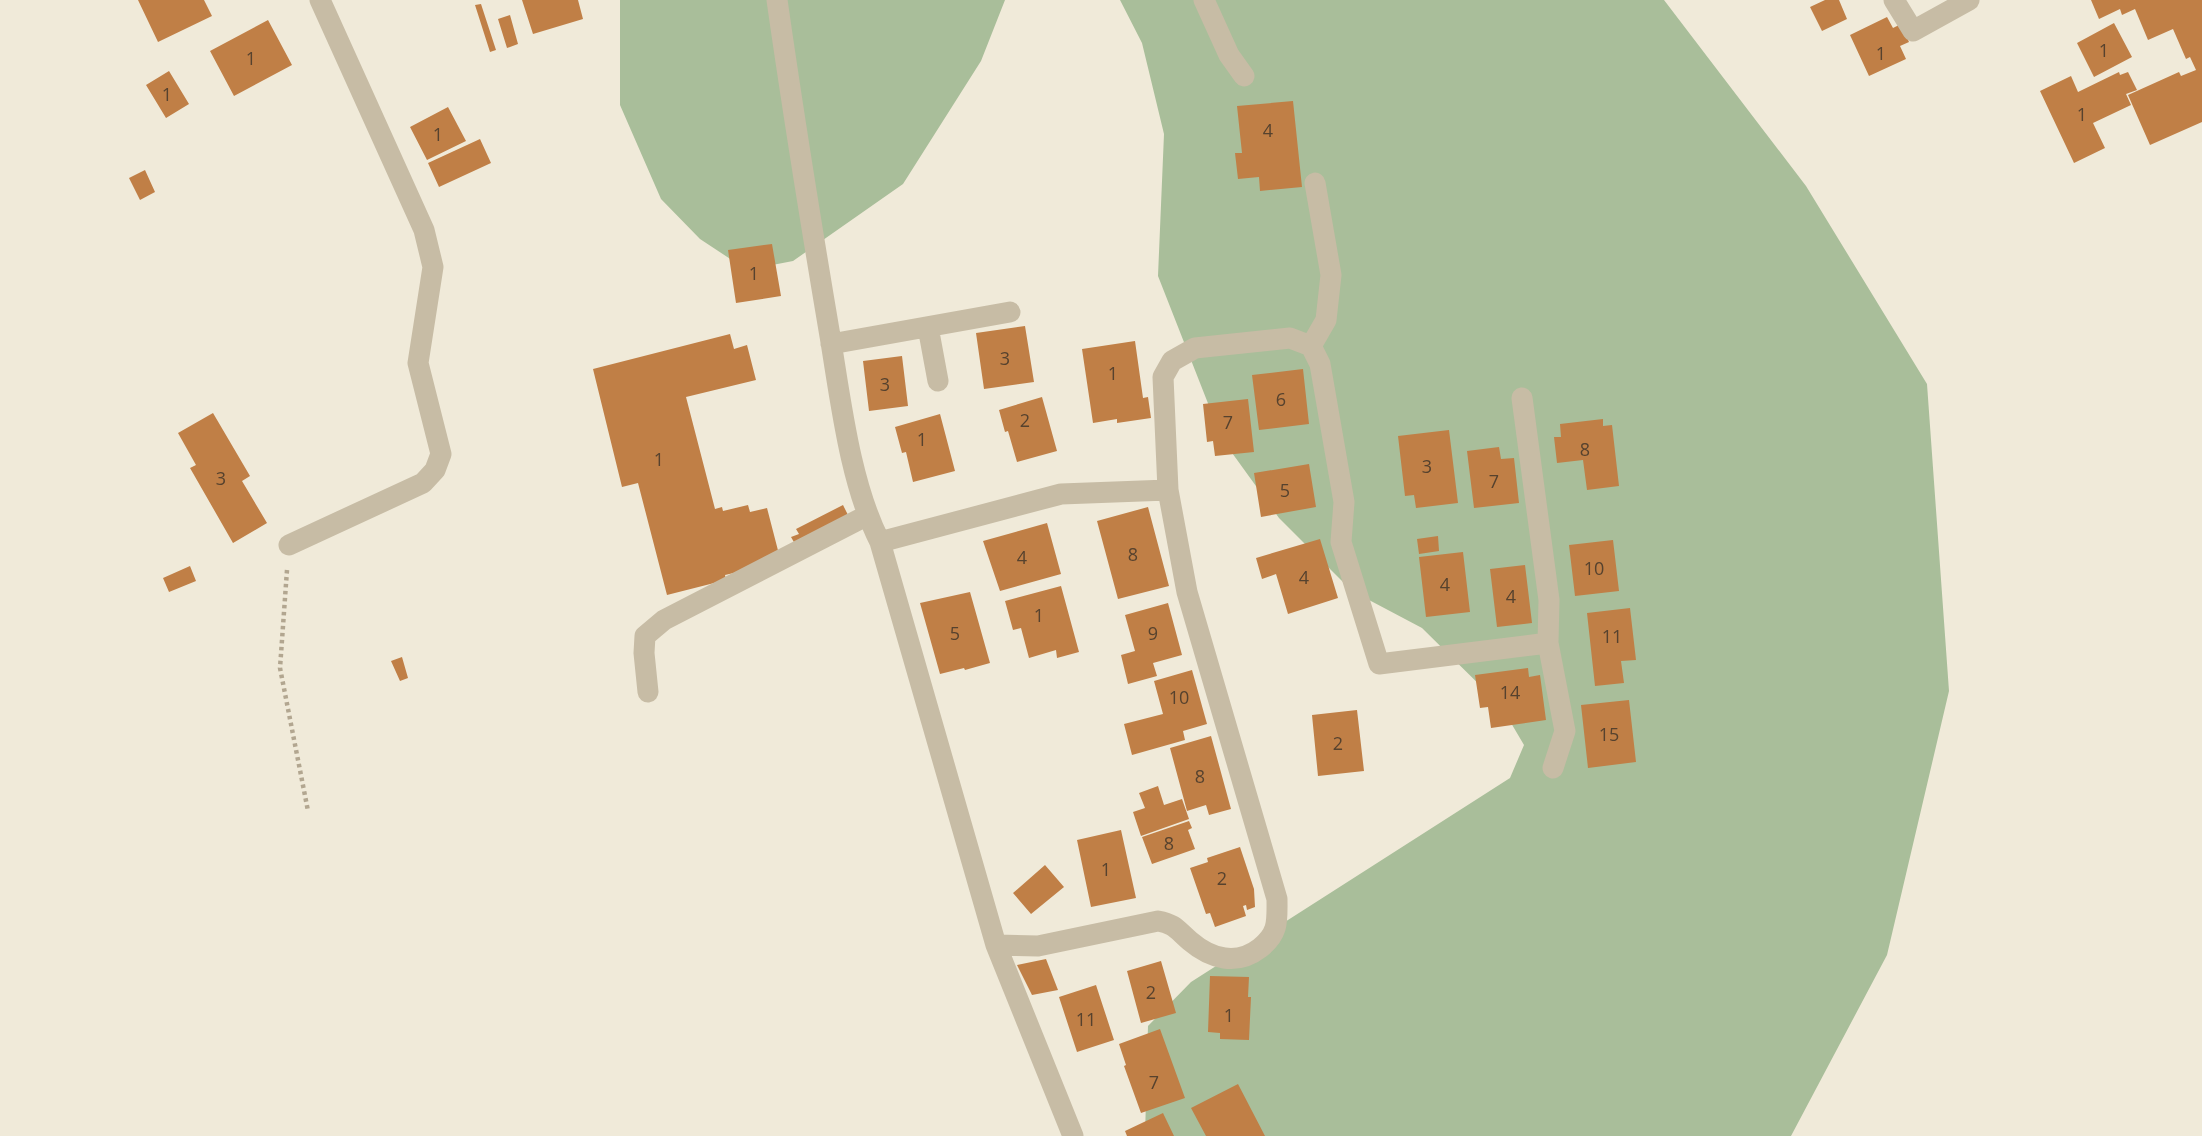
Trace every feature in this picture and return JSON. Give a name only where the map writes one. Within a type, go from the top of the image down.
[{"type":"street","points":[[289,545],[424,483],[435,470],[441,454],[418,363],[433,267],[424,230],[320,0]]},
{"type":"street","points":[[777,0],[804,186],[843,417],[866,516],[880,542],[996,945],[1073,1136]]},
{"type":"street","points":[[1204,0],[1229,55],[1244,76]]},
{"type":"street","points":[[1894,0],[1913,31],[1969,0]]},
{"type":"street","points":[[1311,346],[1326,320],[1331,275],[1315,183]]},
{"type":"street","points":[[831,344],[1010,312]]},
{"type":"street","points":[[928,327],[939,381]]},
{"type":"street","points":[[996,945],[1038,946],[1158,921],[1172,924],[1210,955],[1232,960],[1252,954],[1268,942],[1278,926],[1276,899],[1187,592],[1167,490],[1163,377],[1172,360],[1195,348],[1290,338],[1311,346],[1320,364],[1344,502],[1341,542],[1379,664],[1548,643]]},
{"type":"street","points":[[1522,398],[1549,600],[1548,643],[1565,731],[1553,768]]},
{"type":"street","points":[[880,542],[1061,494],[1167,490]]},
{"type":"street","points":[[648,692],[645,636],[664,620],[866,516]]},
{"type":"path","points":[[289,545],[280,668],[308,811]]},
{"type":"green space","points":[[620,0],[1005,0],[981,61],[903,184],[793,261],[747,270],[700,239],[661,199],[620,105]]},
{"type":"green space","points":[[1120,0],[1664,0],[1806,186],[1927,384],[1949,691],[1887,955],[1791,1136],[1145,1136],[1148,1026],[1191,982],[1510,778],[1524,745],[1501,706],[1422,628],[1352,591],[1279,518],[1222,439],[1158,276],[1164,134],[1142,43]]},
{"type":"building","points":[[138,0],[204,0],[212,16],[158,42]]},
{"type":"building","points":[[522,0],[578,0],[583,19],[533,34]]},
{"type":"building","points":[[1825,0],[1839,0],[1847,19],[1822,31],[1810,7]]},
{"type":"building","points":[[2091,0],[2202,0],[2202,122],[2150,145],[2128,95],[2179,72],[2181,76],[2196,70],[2190,57],[2186,59],[2173,29],[2148,40],[2135,9],[2122,15],[2120,9],[2099,19]]},
{"type":"building","points":[[481,4],[496,50],[490,52],[475,5]]},
{"type":"building","points":[[510,15],[518,44],[507,48],[498,19]]},
{"type":"building","points":[[1887,17],[1893,28],[1901,24],[1909,42],[1900,46],[1906,59],[1869,76],[1850,35]]},
{"type":"building","points":[[268,20],[292,65],[234,96],[210,51]]},
{"type":"building","points":[[2114,23],[2132,57],[2094,77],[2077,43]]},
{"type":"building","points":[[169,71],[189,104],[166,118],[146,85]]},
{"type":"building","points":[[2119,72],[2120,75],[2128,72],[2137,90],[2126,94],[2131,105],[2093,123],[2105,148],[2074,163],[2040,91],[2071,76],[2078,92]]},
{"type":"building","points":[[1293,101],[1302,187],[1260,191],[1259,177],[1238,179],[1235,153],[1242,153],[1237,106]]},
{"type":"building","points":[[448,107],[466,141],[427,160],[410,127]]},
{"type":"building","points":[[480,139],[491,163],[439,187],[428,163]]},
{"type":"building","points":[[145,170],[155,192],[140,200],[129,178]]},
{"type":"building","points":[[772,244],[781,296],[736,303],[728,250]]},
{"type":"building","points":[[1025,326],[1034,382],[984,389],[976,333]]},
{"type":"building","points":[[730,334],[734,349],[747,345],[756,380],[686,397],[715,509],[722,507],[723,511],[748,505],[750,512],[767,508],[781,562],[725,575],[726,580],[667,595],[638,483],[622,487],[593,369]]},
{"type":"building","points":[[1135,341],[1143,398],[1148,397],[1151,418],[1093,423],[1082,349]]},
{"type":"building","points":[[902,356],[908,406],[869,411],[863,361]]},
{"type":"building","points":[[1303,369],[1309,424],[1259,430],[1252,375]]},
{"type":"building","points":[[1042,397],[1057,451],[1017,462],[999,410]]},
{"type":"building","points":[[1248,399],[1254,452],[1215,456],[1213,441],[1207,442],[1203,404]]},
{"type":"building","points":[[213,413],[250,476],[242,481],[267,523],[233,543],[190,468],[196,465],[178,433]]},
{"type":"building","points":[[940,414],[955,471],[913,482],[906,452],[902,453],[895,427]]},
{"type":"building","points":[[1603,419],[1603,426],[1612,425],[1619,486],[1587,490],[1583,460],[1557,463],[1554,437],[1561,437],[1560,424]]},
{"type":"building","points":[[1449,430],[1458,503],[1416,508],[1414,495],[1405,496],[1398,436]]},
{"type":"building","points":[[1499,447],[1501,459],[1514,458],[1519,503],[1474,508],[1467,451]]},
{"type":"building","points":[[1309,464],[1316,507],[1261,517],[1254,473]]},
{"type":"building","points":[[843,505],[849,517],[795,544],[791,537],[799,534],[796,529]]},
{"type":"building","points":[[1148,507],[1169,586],[1118,599],[1097,521]]},
{"type":"building","points":[[1047,523],[1061,574],[1000,591],[983,541]]},
{"type":"building","points":[[1438,536],[1439,551],[1419,554],[1417,539]]},
{"type":"building","points":[[1320,539],[1338,598],[1288,614],[1276,574],[1262,579],[1256,558]]},
{"type":"building","points":[[1613,540],[1619,591],[1575,596],[1569,545]]},
{"type":"building","points":[[1463,552],[1470,612],[1426,617],[1419,557]]},
{"type":"building","points":[[1525,565],[1532,623],[1497,627],[1490,569]]},
{"type":"building","points":[[190,566],[196,581],[169,592],[163,578]]},
{"type":"building","points":[[1061,586],[1079,652],[1057,658],[1056,650],[1029,658],[1021,628],[1013,630],[1005,601]]},
{"type":"building","points":[[970,592],[990,663],[940,674],[920,603]]},
{"type":"building","points":[[1168,603],[1182,655],[1153,663],[1157,676],[1128,684],[1121,655],[1135,651],[1125,615]]},
{"type":"building","points":[[1630,608],[1636,660],[1621,661],[1624,683],[1595,686],[1587,613]]},
{"type":"building","points":[[402,657],[408,678],[400,681],[391,661]]},
{"type":"building","points":[[1528,668],[1529,677],[1540,675],[1546,720],[1491,728],[1488,707],[1480,708],[1475,675]]},
{"type":"building","points":[[1192,670],[1207,724],[1183,731],[1185,740],[1132,755],[1124,724],[1163,714],[1154,681]]},
{"type":"building","points":[[1629,700],[1636,762],[1588,768],[1581,705]]},
{"type":"building","points":[[1357,710],[1364,771],[1318,776],[1312,715]]},
{"type":"building","points":[[1211,736],[1231,809],[1209,815],[1206,805],[1187,811],[1170,748]]},
{"type":"building","points":[[1158,786],[1164,805],[1182,799],[1189,819],[1141,836],[1133,812],[1145,808],[1139,793]]},
{"type":"building","points":[[1189,821],[1192,828],[1188,830],[1195,849],[1152,864],[1142,837]]},
{"type":"building","points":[[1121,830],[1136,898],[1091,907],[1077,840]]},
{"type":"building","points":[[1240,847],[1254,889],[1255,907],[1247,910],[1246,905],[1243,906],[1246,916],[1215,927],[1210,913],[1206,914],[1190,868],[1208,862],[1207,858]]},
{"type":"building","points":[[1045,865],[1064,887],[1031,914],[1013,893]]},
{"type":"building","points":[[1046,959],[1058,990],[1032,995],[1017,965]]},
{"type":"building","points":[[1161,961],[1176,1013],[1141,1023],[1127,971]]},
{"type":"building","points":[[1210,976],[1249,977],[1249,1040],[1220,1039],[1220,1033],[1208,1032]]},
{"type":"building","points":[[1096,985],[1114,1040],[1077,1052],[1059,997]]},
{"type":"building","points":[[1160,1029],[1185,1098],[1141,1113],[1119,1044]]},
{"type":"building","points":[[1238,1084],[1265,1136],[1206,1136],[1191,1108]]},
{"type":"building","points":[[1163,1113],[1174,1136],[1127,1136],[1125,1131]]}]
